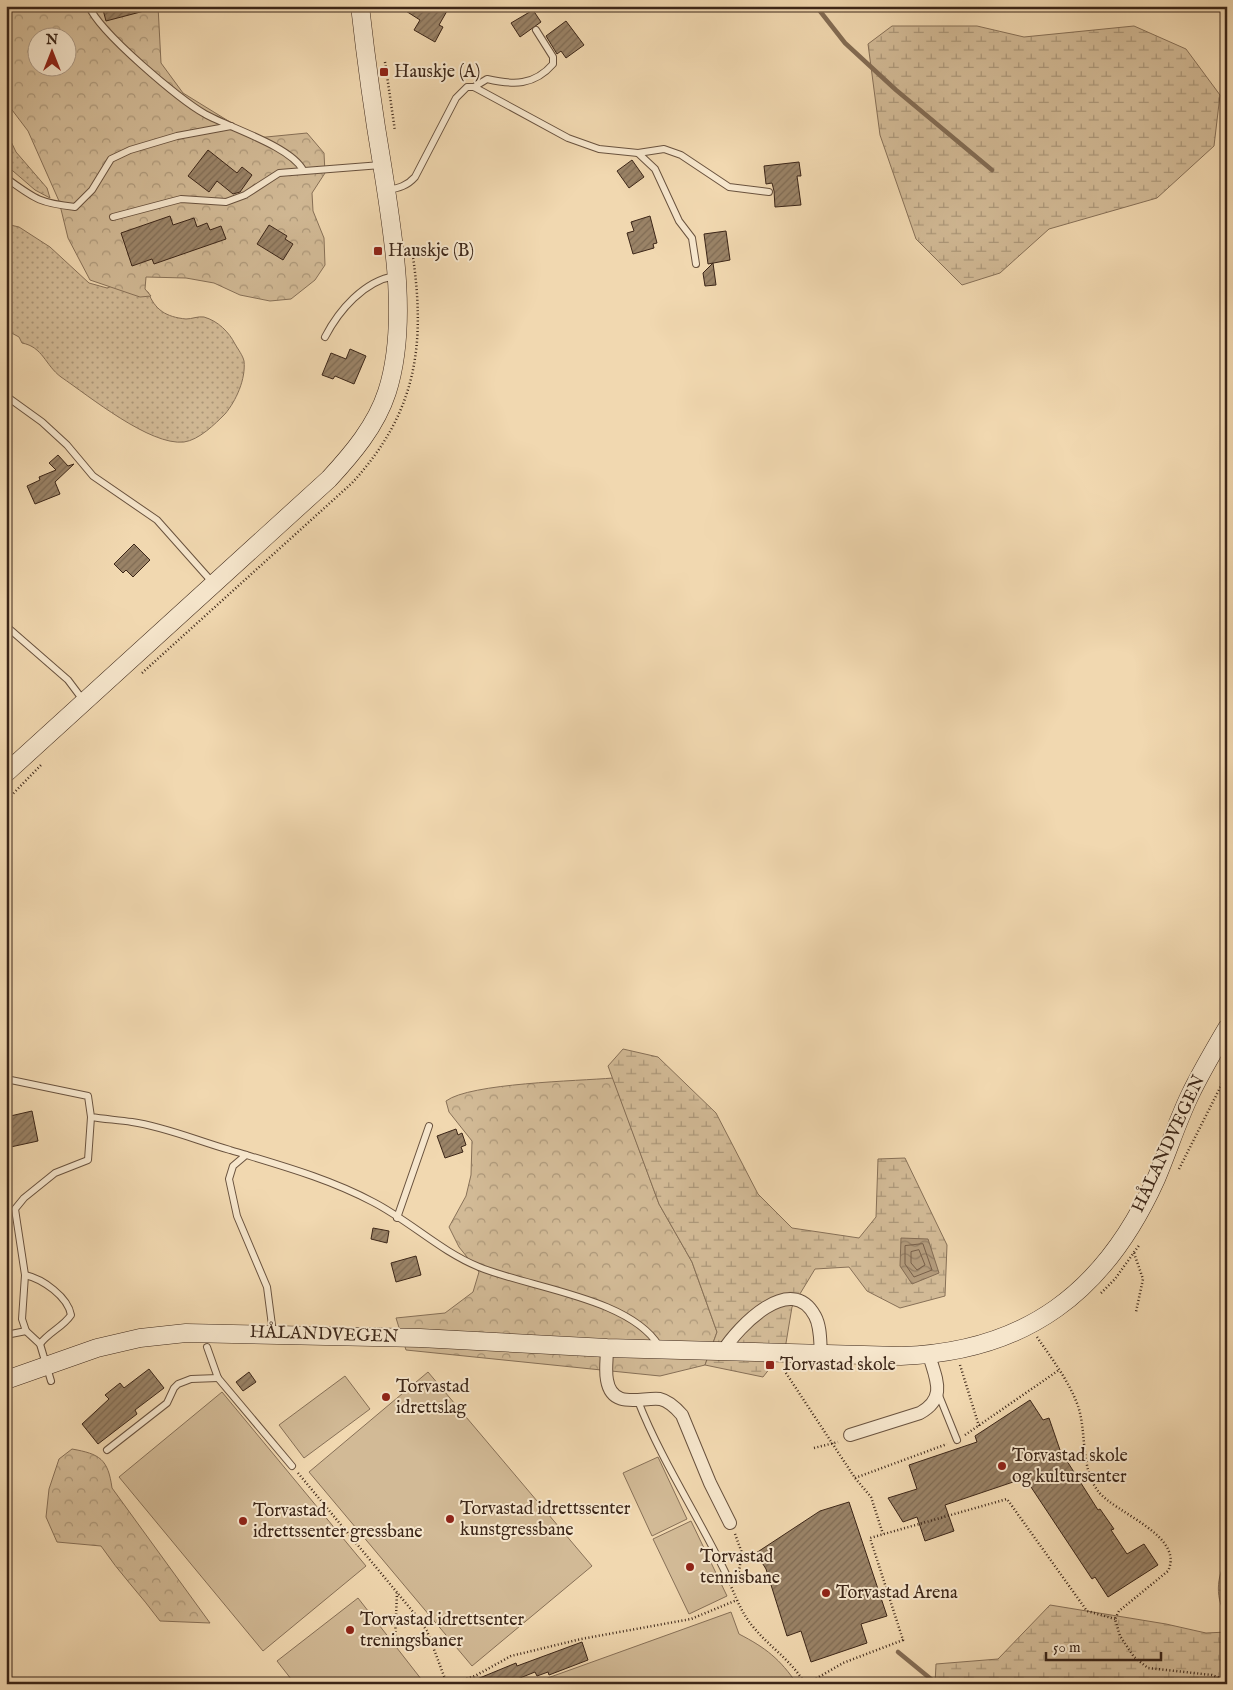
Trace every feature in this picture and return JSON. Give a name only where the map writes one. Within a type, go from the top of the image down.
[{"type":"main road","points":[[6,774],[328,479],[348,458],[370,428],[386,394],[396,356],[398,325],[396,275],[360,6]]},
{"type":"main road","name":"HÅLANDVEGEN","points":[[6,1380],[48,1374],[97,1348],[140,1338],[186,1333],[273,1333],[420,1338],[607,1348],[821,1354],[931,1362],[985,1344],[1028,1326],[1067,1300],[1105,1262],[1150,1191],[1190,1095],[1227,1028]]},
{"type":"street","points":[[723,1351],[732,1336],[770,1304],[780,1300],[791,1299],[805,1304],[816,1316],[821,1354]]},
{"type":"street","points":[[607,1348],[607,1380],[610,1388],[619,1398],[638,1401],[658,1399],[670,1403],[678,1410],[730,1523]]},
{"type":"street","points":[[850,1435],[920,1413],[929,1408],[936,1400],[938,1393],[931,1362]]},
{"type":"lane","points":[[89,6],[115,38],[173,93],[206,114],[293,158],[303,170]]},
{"type":"lane","points":[[474,87],[487,79],[509,84],[528,82],[544,75],[553,64],[553,57],[536,30]]},
{"type":"lane","points":[[386,190],[398,188],[409,183],[415,177],[456,98],[467,87],[474,87],[568,138],[599,149],[638,153],[664,149],[681,155],[729,187],[769,192]]},
{"type":"lane","points":[[6,178],[32,197],[46,203],[75,207],[92,190],[111,159],[130,150],[177,136],[232,126]]},
{"type":"lane","points":[[638,153],[654,169],[680,221],[692,238],[696,264]]},
{"type":"lane","points":[[113,217],[180,199],[226,202],[244,195],[279,174],[303,170],[382,165]]},
{"type":"lane","points":[[325,337],[363,288],[373,282],[396,275]]},
{"type":"lane","points":[[6,396],[42,422],[67,445],[93,476],[157,520],[214,584]]},
{"type":"lane","points":[[6,626],[68,680],[84,701]]},
{"type":"lane","points":[[6,1079],[88,1096],[91,1117],[88,1160],[56,1173],[24,1198],[15,1209],[24,1275],[22,1319],[26,1331],[40,1344],[48,1374]]},
{"type":"lane","points":[[91,1117],[134,1122],[330,1182],[372,1201],[437,1245],[478,1267],[567,1294],[636,1321],[653,1335],[660,1350]]},
{"type":"lane","points":[[397,1218],[429,1126]]},
{"type":"lane","points":[[246,1155],[234,1166],[229,1179],[237,1216],[267,1287],[273,1333]]},
{"type":"lane","points":[[24,1275],[46,1285],[69,1305],[71,1315],[66,1323],[53,1331],[40,1344]]},
{"type":"lane","points":[[6,1335],[26,1331]]},
{"type":"lane","points":[[206,1347],[218,1378],[292,1466]]},
{"type":"lane","points":[[107,1450],[167,1403],[178,1384],[191,1379],[218,1378]]},
{"type":"lane","points":[[938,1393],[957,1440]]},
{"type":"lane","points":[[638,1401],[648,1427],[706,1531],[727,1576]]},
{"type":"path","points":[[383,54],[396,139]]},
{"type":"path","points":[[139,676],[352,483],[381,447],[406,396],[416,358],[419,305],[411,241]]},
{"type":"path","points":[[6,801],[43,763]]},
{"type":"path","points":[[1175,1178],[1227,1074]]},
{"type":"path","points":[[1097,1296],[1115,1279],[1144,1237]]},
{"type":"path","points":[[1134,1253],[1143,1279],[1136,1312]]},
{"type":"path","points":[[1028,1342],[1042,1334]]},
{"type":"path","points":[[1037,1337],[1059,1370],[1078,1405],[1088,1469],[1093,1483],[1106,1500],[1157,1535],[1166,1548],[1171,1560],[1168,1571],[1159,1580],[1125,1604],[1115,1619]]},
{"type":"path","points":[[931,1362],[960,1365],[967,1363]]},
{"type":"path","points":[[960,1365],[979,1426]]},
{"type":"path","points":[[792,1370],[784,1370],[855,1478],[871,1496],[884,1534]]},
{"type":"path","points":[[855,1478],[957,1440],[1059,1370]]},
{"type":"path","points":[[814,1448],[833,1444]]},
{"type":"path","points":[[292,1466],[427,1631],[449,1684],[475,1676],[511,1656],[581,1639],[691,1619],[737,1600]]},
{"type":"path","points":[[727,1576],[737,1600],[755,1629],[786,1658],[806,1684],[843,1663],[903,1640],[870,1538],[1007,1499],[1087,1611],[1115,1619]]},
{"type":"path","points":[[730,1523],[742,1553],[740,1573],[733,1590]]},
{"type":"path","points":[[395,1639],[397,1592]]},
{"type":"path","points":[[1115,1619],[1120,1636],[1134,1656],[1148,1668],[1212,1675],[1227,1681]]},
{"type":"green space","points":[[6,6],[158,6],[161,63],[183,93],[256,138],[307,133],[324,153],[325,173],[312,193],[313,211],[324,238],[325,265],[315,280],[291,299],[270,301],[240,295],[214,283],[186,278],[146,277],[145,289],[151,296],[140,297],[90,280],[68,238],[59,201],[28,131],[6,102]]},
{"type":"green space","points":[[892,26],[977,26],[1024,37],[1134,26],[1186,49],[1220,95],[1214,146],[1157,198],[1049,229],[1000,273],[962,285],[916,239],[880,135],[868,44]]},
{"type":"green space","points":[[6,131],[16,152],[47,188],[50,198],[35,190],[6,165]]},
{"type":"green space","points":[[6,224],[19,227],[50,247],[89,283],[107,288],[117,284],[148,292],[154,304],[162,312],[186,319],[204,317],[214,321],[230,335],[244,361],[239,389],[233,403],[225,414],[206,431],[190,441],[170,441],[154,436],[120,418],[61,377],[35,348],[22,343],[19,337],[6,330]]},
{"type":"green space","points":[[623,1049],[658,1057],[716,1113],[758,1194],[792,1228],[859,1238],[876,1217],[878,1159],[905,1158],[947,1245],[945,1296],[900,1308],[867,1291],[849,1267],[815,1269],[792,1307],[785,1349],[763,1377],[705,1365],[717,1332],[692,1262],[659,1204],[608,1066]]},
{"type":"green space","points":[[613,1078],[659,1204],[692,1262],[717,1332],[705,1365],[660,1376],[406,1350],[396,1318],[445,1313],[473,1292],[479,1272],[459,1247],[449,1227],[466,1196],[471,1175],[472,1141],[449,1112],[446,1101],[477,1090]]},
{"type":"green space","name":"Torvastad idrettssenter kunstgressbane","points":[[428,1372],[592,1566],[472,1666],[309,1472]]},
{"type":"green space","points":[[345,1376],[370,1409],[304,1458],[279,1425]]},
{"type":"green space","name":"Torvastad idrettssenter gressbane","points":[[222,1392],[366,1566],[263,1651],[119,1477]]},
{"type":"green space","points":[[72,1449],[90,1453],[105,1464],[112,1488],[210,1623],[160,1621],[101,1546],[57,1542],[46,1517],[49,1489],[59,1459]]},
{"type":"green space","points":[[658,1457],[687,1519],[652,1536],[623,1473]]},
{"type":"green space","name":"Torvastad tennisbane","points":[[691,1521],[727,1596],[689,1614],[653,1539]]},
{"type":"green space","points":[[1227,1560],[1227,1616],[1220,1603],[1218,1588],[1223,1566]]},
{"type":"green space","name":"Torvastad idrettsenter treningsbaner","points":[[358,1598],[425,1684],[295,1684],[277,1661]]},
{"type":"green space","points":[[1050,1605],[1166,1624],[1206,1633],[1227,1632],[1227,1684],[1211,1681],[1207,1684],[935,1684],[936,1664],[998,1659]]},
{"type":"green space","points":[[731,1612],[739,1634],[772,1655],[797,1684],[531,1684]]},
{"type":"water","points":[[901,1238],[928,1239],[939,1273],[912,1284],[900,1266]]},
{"type":"building","points":[[102,6],[147,6],[148,10],[106,21]]},
{"type":"building","points":[[398,6],[439,6],[447,11],[439,25],[443,27],[435,42],[414,30],[420,20]]},
{"type":"building","points":[[533,10],[541,22],[520,37],[511,23]]},
{"type":"building","points":[[566,21],[584,45],[566,58],[561,51],[557,54],[546,36]]},
{"type":"building","points":[[208,150],[237,173],[242,167],[252,175],[240,192],[233,194],[217,181],[209,192],[188,176]]},
{"type":"building","points":[[632,160],[644,177],[629,188],[617,171]]},
{"type":"building","points":[[799,162],[801,176],[797,176],[801,205],[775,207],[772,183],[766,184],[764,166]]},
{"type":"building","points":[[170,216],[173,225],[194,218],[197,227],[207,223],[210,230],[221,226],[226,239],[154,264],[152,259],[132,266],[121,233]]},
{"type":"building","points":[[650,216],[657,243],[653,244],[654,248],[633,254],[627,233],[634,231],[631,222]]},
{"type":"building","points":[[269,225],[287,236],[285,239],[293,244],[283,260],[257,244]]},
{"type":"building","points":[[726,231],[730,260],[708,264],[704,234]]},
{"type":"building","points":[[713,263],[716,285],[705,286],[703,273]]},
{"type":"building","points":[[350,349],[366,356],[354,384],[335,376],[333,379],[322,375],[331,353],[346,359]]},
{"type":"building","points":[[58,455],[68,466],[74,464],[55,482],[60,494],[35,504],[27,486],[40,480],[39,477],[56,470],[49,463]]},
{"type":"building","points":[[134,544],[150,560],[133,577],[126,570],[123,573],[114,564]]},
{"type":"building","points":[[32,1111],[38,1141],[6,1148],[6,1117]]},
{"type":"building","points":[[456,1129],[458,1135],[462,1133],[466,1145],[461,1147],[463,1152],[445,1158],[437,1136]]},
{"type":"building","points":[[373,1228],[389,1231],[387,1243],[371,1239]]},
{"type":"building","points":[[416,1256],[421,1275],[396,1282],[391,1263]]},
{"type":"building","points":[[149,1369],[164,1388],[135,1410],[137,1414],[98,1444],[82,1424],[109,1399],[105,1395],[120,1383],[124,1388]]},
{"type":"building","points":[[249,1372],[256,1382],[243,1391],[236,1382]]},
{"type":"building","points":[[1030,1400],[1043,1420],[1049,1418],[1060,1450],[1098,1510],[1100,1509],[1114,1529],[1111,1530],[1127,1554],[1144,1544],[1158,1565],[1108,1597],[1095,1577],[1092,1579],[1025,1478],[945,1505],[954,1531],[925,1541],[917,1517],[903,1522],[888,1498],[917,1489],[909,1465],[977,1442],[975,1436]]},
{"type":"building","name":"Torvastad Arena","points":[[849,1502],[887,1616],[861,1624],[867,1643],[811,1662],[801,1631],[787,1636],[766,1569],[756,1553],[820,1511]]},
{"type":"building","points":[[582,1642],[588,1660],[549,1675],[548,1672],[537,1676],[535,1672],[505,1684],[465,1684],[516,1663],[517,1666]]},
{"type":"waterway","points":[[816,6],[845,43],[896,90],[992,170]]},
{"type":"waterway","points":[[898,1652],[937,1684]]},
{"type":"place","name":"Hauskje (A)","points":[[384,72]]},
{"type":"place","name":"Hauskje (B)","points":[[378,251]]},
{"type":"place","name":"Torvastad skole","points":[[770,1365]]},
{"type":"place","name":"Torvastad idrettslag","points":[[386,1397]]},
{"type":"place","name":"Torvastad skole og kultursenter","points":[[1002,1466]]},
{"type":"place","name":"Torvastad idrettssenter kunstgressbane","points":[[450,1519]]},
{"type":"place","name":"Torvastad idrettssenter gressbane","points":[[243,1521]]},
{"type":"place","name":"Torvastad tennisbane","points":[[690,1567]]},
{"type":"place","name":"Torvastad Arena","points":[[826,1593]]},
{"type":"place","name":"Torvastad idrettsenter treningsbaner","points":[[350,1630]]}]
